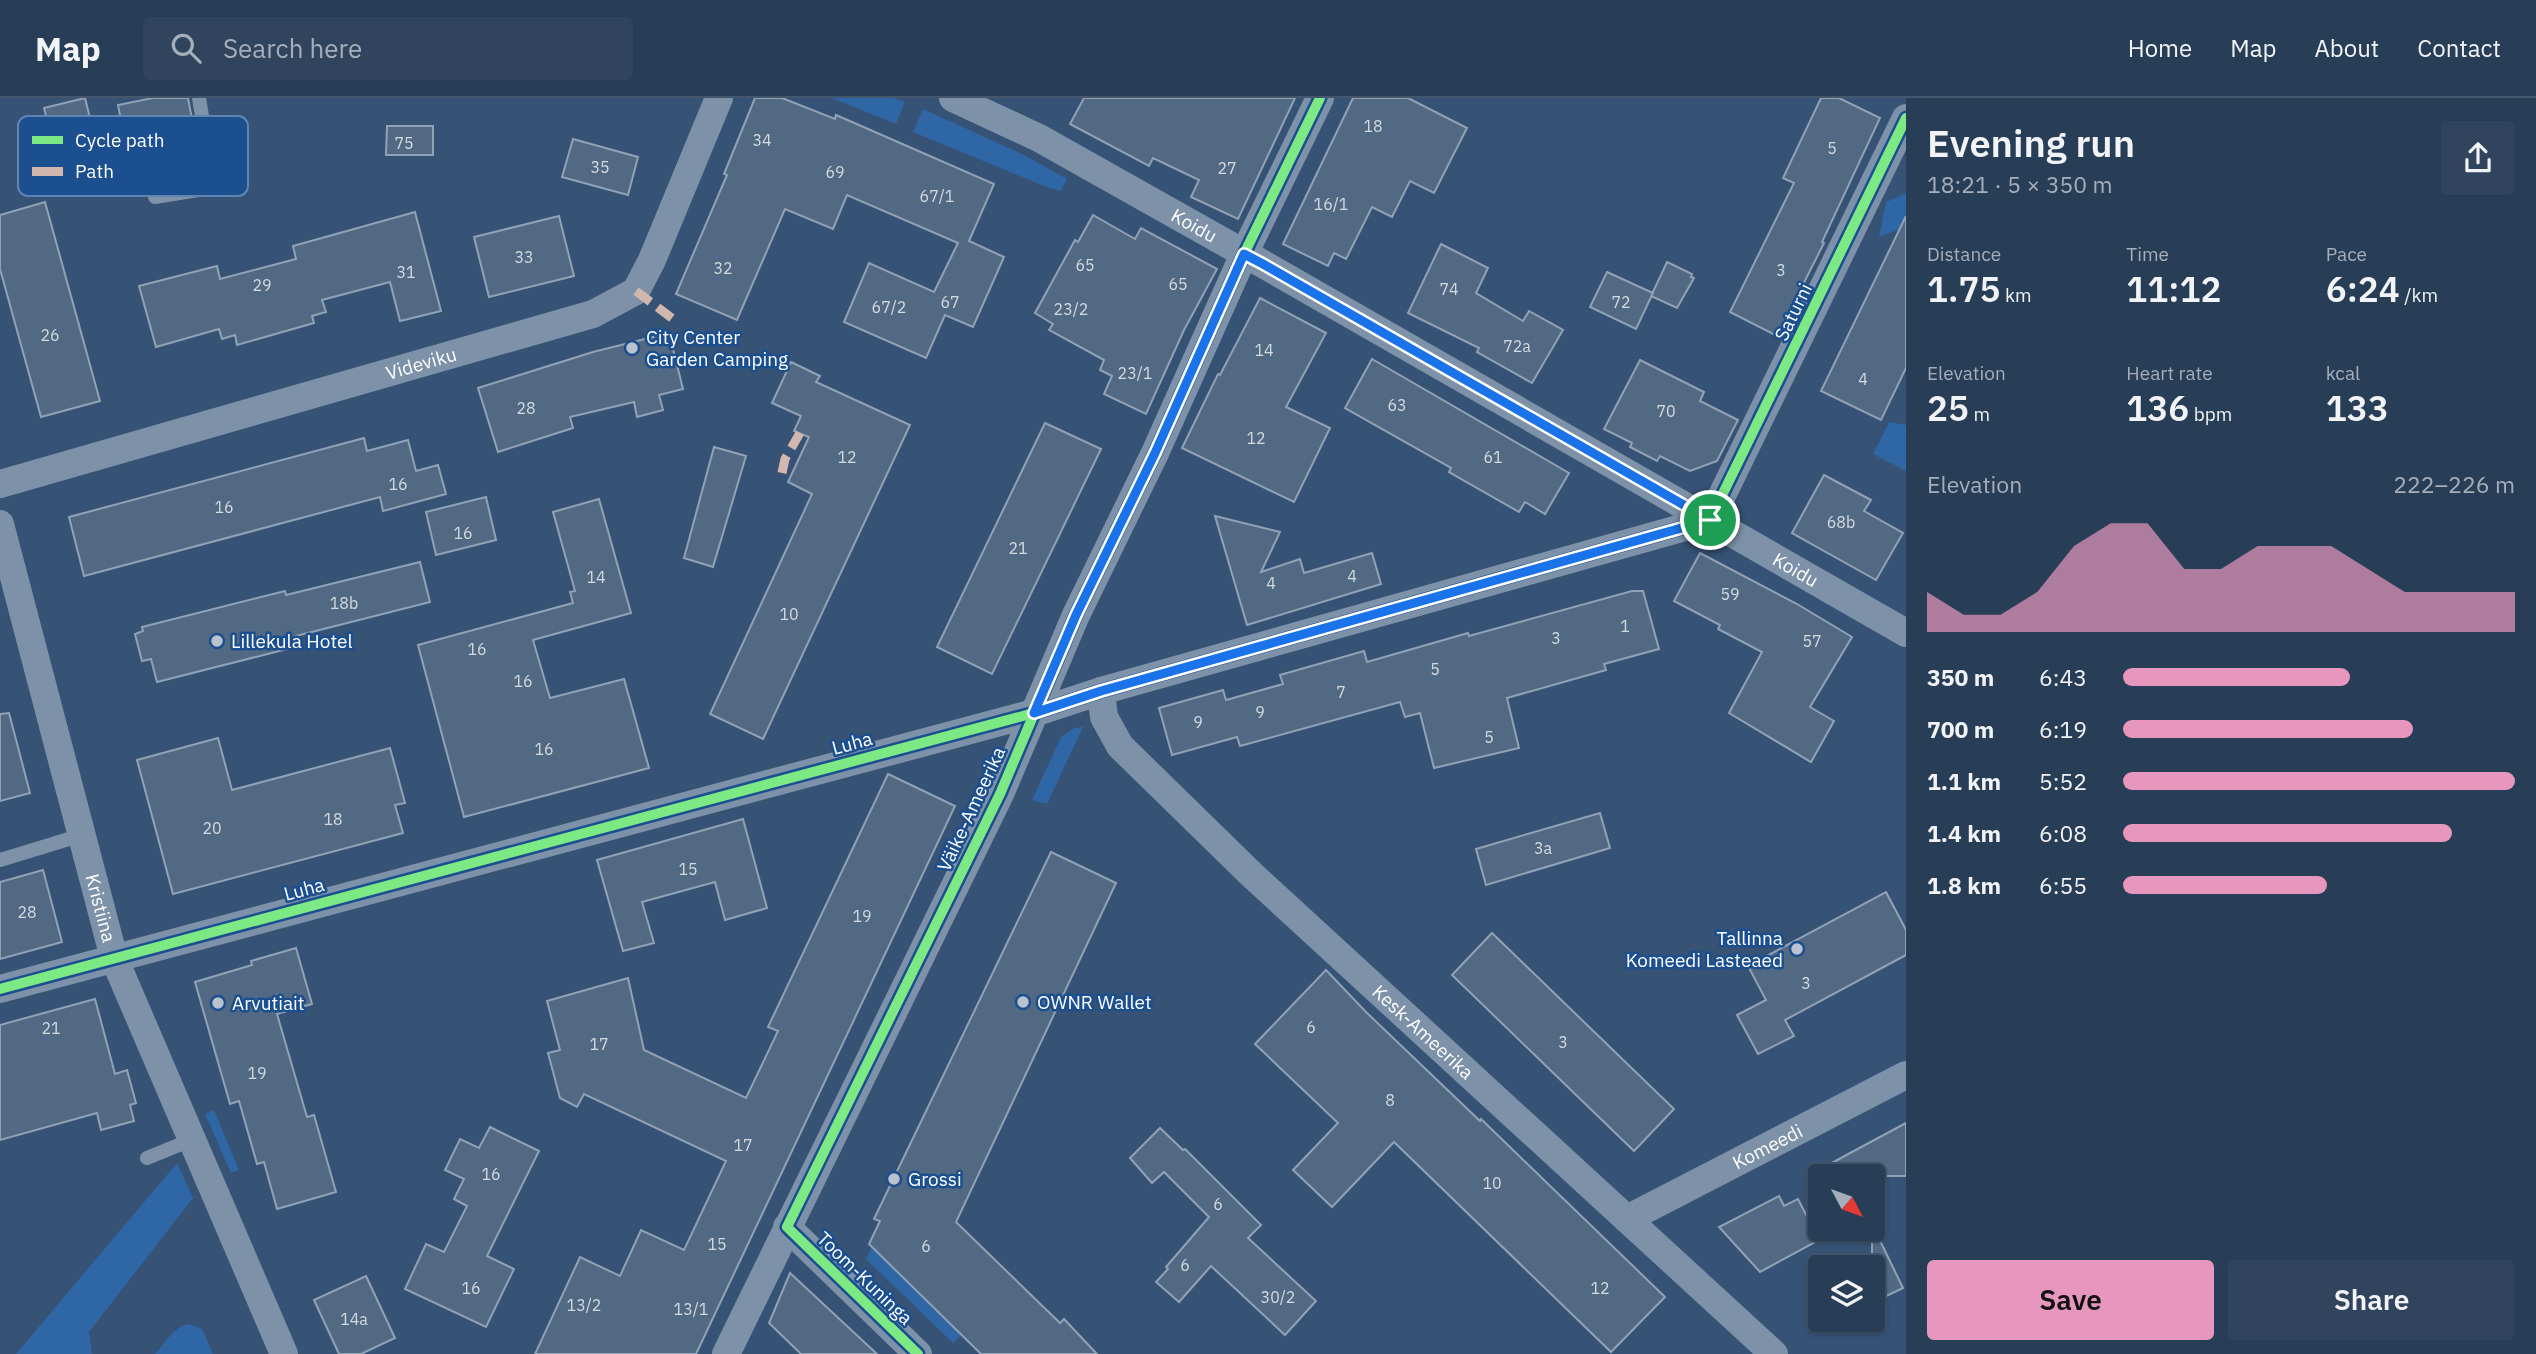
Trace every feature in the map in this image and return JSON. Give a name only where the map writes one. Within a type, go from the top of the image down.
[{"type":"street","name":"Videviku","points":[[0,484],[593,314],[636,291],[652,260],[719,98]]},
{"type":"street","name":"Koidu","points":[[953,98],[1039,138],[1906,633]]},
{"type":"street","name":"Väike-Ameerika","points":[[726,1354],[1000,793],[1076,615],[1155,453],[1244,254],[1320,98]]},
{"type":"street","name":"Saturni","points":[[1710,520],[1906,118]]},
{"type":"street","name":"Luha","points":[[0,989],[1034,713],[1101,691],[1710,520]]},
{"type":"street","name":"Kristiina","points":[[0,524],[114,958],[284,1354]]},
{"type":"street","name":"Kesk-Ameerika","points":[[1101,691],[1104,717],[1120,746],[1251,874],[1774,1354]]},
{"type":"street","name":"Komeedi","points":[[1627,1220],[1906,1075]]},
{"type":"street","name":"Toom-Kuninga","points":[[787,1227],[918,1354]]},
{"type":"lane","points":[[198,98],[201,116]]},
{"type":"lane","points":[[155,197],[161,196]]},
{"type":"lane","points":[[0,860],[80,828]]},
{"type":"lane","points":[[147,1158],[191,1140]]},
{"type":"shaded area","points":[[832,98],[894,98],[905,102],[896,124]]},
{"type":"shaded area","points":[[923,109],[1026,156],[1067,179],[1061,191],[913,132]]},
{"type":"shaded area","points":[[1906,193],[1906,232],[1900,229],[1879,237],[1886,202]]},
{"type":"shaded area","points":[[1889,422],[1906,425],[1906,471],[1873,454]]},
{"type":"shaded area","points":[[1083,727],[1047,804],[1032,800],[1061,737],[1074,728]]},
{"type":"shaded area","points":[[214,1110],[239,1170],[231,1173],[205,1114]]},
{"type":"shaded area","points":[[177,1163],[193,1198],[89,1332],[92,1354],[16,1354]]},
{"type":"shaded area","points":[[872,1247],[961,1335],[953,1343],[866,1259]]},
{"type":"shaded area","points":[[189,1324],[202,1329],[213,1354],[155,1354],[174,1331]]},
{"type":"building","points":[[85,98],[90,116],[46,116],[44,108]]},
{"type":"building","points":[[153,98],[188,98],[191,116],[120,116],[118,105]]},
{"type":"building","points":[[755,98],[782,98],[835,119],[836,115],[994,184],[969,241],[1004,257],[973,327],[945,315],[926,358],[844,322],[869,263],[934,292],[958,243],[847,195],[833,229],[785,209],[737,320],[676,294],[727,175],[724,174]]},
{"type":"building","points":[[1084,98],[1295,98],[1238,219],[1191,197],[1199,180],[1153,158],[1149,166],[1070,124]]},
{"type":"building","points":[[1353,98],[1408,98],[1467,128],[1434,193],[1410,181],[1392,217],[1372,207],[1346,259],[1334,253],[1328,266],[1283,244]]},
{"type":"building","points":[[1821,98],[1839,98],[1880,118],[1822,242],[1824,243],[1777,336],[1730,312],[1794,183],[1783,178]]},
{"type":"building","points":[[387,126],[433,126],[433,155],[386,155]]},
{"type":"building","points":[[573,139],[638,157],[628,195],[562,177]]},
{"type":"building","points":[[45,202],[100,401],[41,417],[0,269],[0,215]]},
{"type":"building","points":[[415,212],[441,311],[400,321],[390,282],[322,300],[326,312],[312,316],[314,323],[237,345],[235,335],[222,339],[219,329],[156,347],[139,286],[217,266],[220,279],[296,259],[293,246]]},
{"type":"building","points":[[1093,215],[1135,239],[1141,228],[1217,269],[1184,330],[1146,414],[1104,394],[1112,376],[1100,370],[1104,360],[1049,330],[1053,324],[1035,313],[1075,240],[1078,242]]},
{"type":"building","points":[[559,216],[574,276],[489,297],[474,237]]},
{"type":"building","points":[[1906,216],[1906,368],[1881,420],[1821,391]]},
{"type":"building","points":[[1441,244],[1488,268],[1476,293],[1523,321],[1529,311],[1563,330],[1532,383],[1477,352],[1479,348],[1408,313]]},
{"type":"building","points":[[1667,262],[1692,274],[1691,277],[1694,278],[1677,308],[1651,296]]},
{"type":"building","points":[[1607,272],[1653,293],[1636,329],[1590,307]]},
{"type":"building","points":[[1260,298],[1326,333],[1286,407],[1330,428],[1294,502],[1182,448],[1218,374],[1220,375]]},
{"type":"building","points":[[669,333],[683,389],[659,395],[663,410],[637,417],[634,402],[570,417],[573,428],[498,452],[478,388],[593,352]]},
{"type":"building","points":[[1372,359],[1569,473],[1545,514],[1525,502],[1519,512],[1449,472],[1451,468],[1345,408]]},
{"type":"building","points":[[1640,360],[1704,392],[1700,401],[1738,420],[1717,461],[1690,471],[1660,456],[1657,461],[1630,447],[1632,443],[1604,429]]},
{"type":"building","points":[[791,362],[820,376],[816,382],[910,425],[763,739],[710,714],[812,494],[788,482],[809,437],[794,431],[801,416],[772,403]]},
{"type":"building","points":[[1045,423],[1101,449],[992,674],[937,647]]},
{"type":"building","points":[[364,438],[367,451],[408,440],[416,471],[438,465],[446,494],[383,511],[380,497],[84,576],[69,517]]},
{"type":"building","points":[[714,447],[746,456],[713,567],[684,558]]},
{"type":"building","points":[[1824,475],[1871,500],[1864,511],[1903,533],[1876,580],[1792,533]]},
{"type":"building","points":[[486,497],[496,540],[436,555],[426,512]]},
{"type":"building","points":[[599,499],[631,613],[533,640],[550,698],[624,679],[649,768],[464,817],[418,645],[573,603],[570,592],[575,591],[553,512]]},
{"type":"building","points":[[1215,516],[1280,532],[1261,572],[1300,559],[1304,573],[1372,553],[1381,584],[1247,625]]},
{"type":"building","points":[[1700,553],[1797,604],[1852,637],[1810,707],[1834,721],[1811,762],[1729,713],[1762,652],[1718,629],[1720,625],[1674,601]]},
{"type":"building","points":[[420,562],[430,602],[296,636],[299,646],[157,682],[151,659],[142,661],[135,634],[143,631],[142,627],[285,591],[286,595]]},
{"type":"building","points":[[1632,591],[1643,591],[1659,649],[1604,664],[1606,670],[1507,698],[1519,748],[1434,768],[1420,713],[1405,717],[1400,702],[1240,746],[1237,737],[1172,755],[1159,708],[1223,690],[1226,700],[1283,684],[1280,675],[1364,651],[1367,662]]},
{"type":"building","points":[[9,713],[30,793],[0,801],[0,714]]},
{"type":"building","points":[[218,738],[232,790],[390,748],[405,803],[395,805],[403,833],[173,894],[137,760]]},
{"type":"building","points":[[888,774],[955,806],[696,1354],[535,1354],[580,1257],[620,1276],[641,1230],[684,1250],[726,1161],[584,1094],[577,1107],[560,1098],[548,1053],[560,1050],[547,1001],[628,978],[644,1050],[746,1098],[778,1031],[768,1027]]},
{"type":"building","points":[[1600,813],[1610,848],[1486,885],[1476,849]]},
{"type":"building","points":[[743,819],[767,908],[725,920],[715,882],[642,902],[654,943],[623,951],[597,860]]},
{"type":"building","points":[[1051,852],[1116,883],[956,1222],[1060,1323],[1064,1319],[1097,1354],[981,1354],[869,1244],[880,1221],[874,1219]]},
{"type":"building","points":[[43,870],[62,942],[0,959],[0,882]]},
{"type":"building","points":[[1886,892],[1906,930],[1906,955],[1785,1020],[1794,1036],[1758,1054],[1737,1015],[1766,1000],[1748,966]]},
{"type":"building","points":[[1492,933],[1674,1109],[1634,1151],[1452,975]]},
{"type":"building","points":[[296,948],[312,1004],[277,1014],[307,1117],[314,1115],[336,1192],[277,1209],[264,1162],[257,1164],[239,1101],[230,1104],[195,982]]},
{"type":"building","points":[[1326,970],[1366,1012],[1665,1297],[1611,1352],[1394,1142],[1332,1207],[1293,1170],[1338,1123],[1255,1044]]},
{"type":"building","points":[[95,999],[115,1074],[127,1070],[136,1103],[130,1105],[134,1121],[101,1130],[97,1113],[0,1140],[0,1025]]},
{"type":"building","points":[[1906,1123],[1906,1176],[1885,1176],[1885,1164],[1830,1164]]},
{"type":"building","points":[[490,1127],[539,1151],[487,1256],[514,1269],[486,1327],[405,1289],[426,1244],[444,1252],[467,1206],[454,1199],[464,1179],[445,1170],[460,1139],[479,1148]]},
{"type":"building","points":[[1160,1128],[1185,1149],[1261,1225],[1248,1238],[1316,1301],[1285,1335],[1211,1266],[1179,1302],[1156,1282],[1209,1217],[1164,1172],[1152,1183],[1130,1158]]},
{"type":"building","points":[[1779,1196],[1784,1206],[1798,1199],[1808,1219],[1808,1241],[1817,1241],[1760,1272],[1719,1227]]},
{"type":"building","points":[[1872,1241],[1880,1241],[1903,1288],[1885,1297],[1885,1255],[1872,1255]]},
{"type":"building","points":[[790,1273],[877,1354],[801,1354],[769,1323]]},
{"type":"building","points":[[366,1276],[395,1338],[361,1354],[339,1354],[314,1300]]},
{"type":"marked path","points":[[636,291],[677,322]]},
{"type":"marked path","points":[[782,473],[785,459],[800,433]]},
{"type":"cycle path","points":[[918,1354],[787,1227],[1000,794],[1076,615],[1155,453],[1244,254],[1320,98]]},
{"type":"cycle path","points":[[0,989],[1034,713],[1101,691],[1710,520],[1906,118]]},
{"type":"place","name":"City Center Garden Camping","points":[[632,348]]},
{"type":"place","name":"Lillekula Hotel","points":[[217,641]]},
{"type":"place","name":"Tallinna Komeedi Lasteaed","points":[[1797,949]]},
{"type":"place","name":"OWNR Wallet","points":[[1023,1002]]},
{"type":"place","name":"Arvutiait","points":[[218,1003]]},
{"type":"place","name":"Grossi","points":[[894,1179]]},
{"type":"route","points":[[1244,254],[1710,520],[1101,691],[1034,713],[1076,615],[1155,453],[1244,254]]}]
